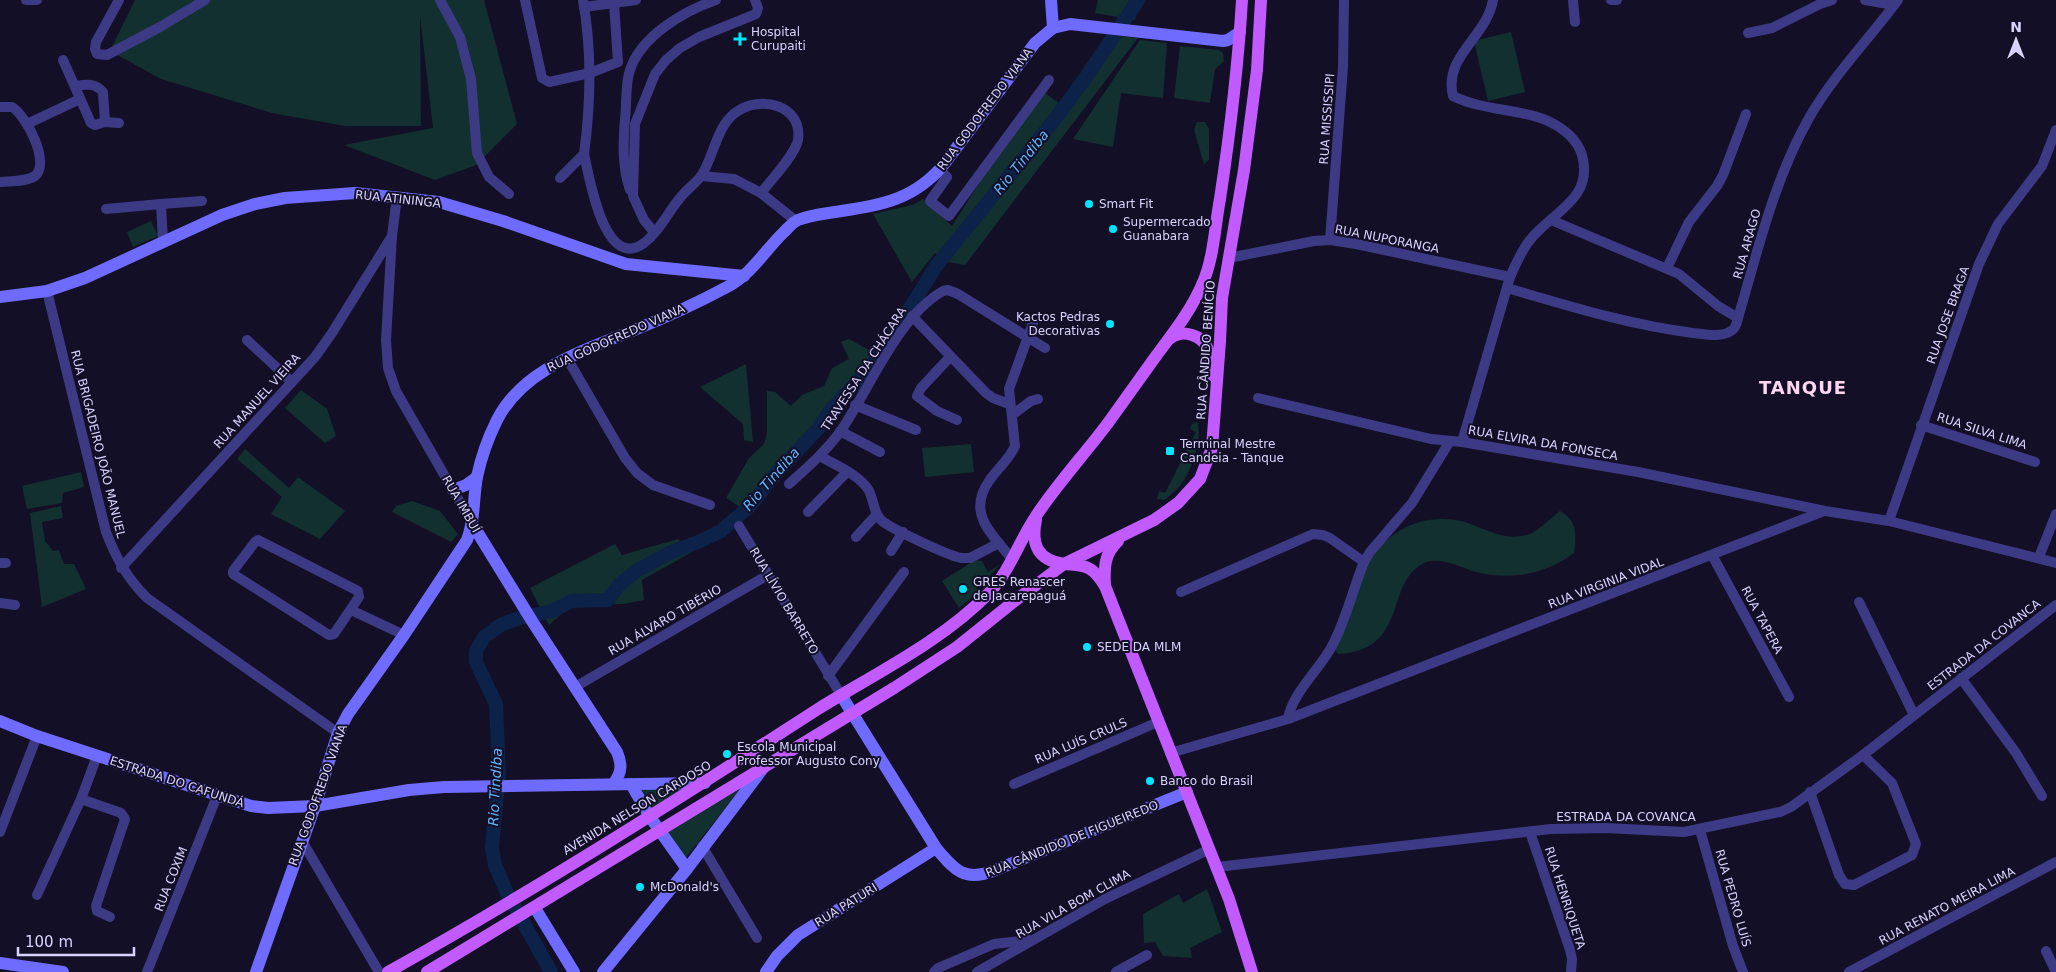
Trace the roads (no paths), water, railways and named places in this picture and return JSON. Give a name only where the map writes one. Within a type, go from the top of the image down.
[{"type":"main road","points":[[1051,0],[1054,28],[1070,24],[1223,42],[1233,38],[1240,32]]},
{"type":"main road","name":"RUA CÂNDIDO BENÍCIO","points":[[1038,512],[1088,450],[1169,339],[1195,300],[1206,276],[1224,169],[1238,55],[1242,0]]},
{"type":"main road","name":"RUA CÂNDIDO BENÍCIO","points":[[1064,564],[1126,535],[1154,520],[1178,503],[1200,479],[1212,448],[1222,298],[1244,170],[1257,70],[1261,0]]},
{"type":"main road","name":"RUA GODOFREDO VIANA","points":[[256,972],[315,806],[338,733],[348,714],[404,635],[467,540],[473,525],[478,477],[485,448],[497,420],[511,398],[529,380],[567,358],[658,320],[729,286],[744,276],[796,220],[885,204],[918,189],[938,172],[1028,52],[1044,34],[1054,28]]},
{"type":"main road","points":[[1223,42],[1238,55]]},
{"type":"main road","name":"RUA ATININGA","points":[[0,297],[47,291],[85,278],[222,215],[255,204],[285,198],[355,193],[439,202],[503,221],[626,264],[744,276]]},
{"type":"main road","points":[[1169,339],[1176,335],[1187,333],[1198,336],[1206,345],[1209,352],[1216,403]]},
{"type":"main road","points":[[453,490],[466,485],[478,477]]},
{"type":"main road","points":[[1038,512],[1034,535],[1038,550],[1045,558],[1064,564],[1089,568],[1105,586]]},
{"type":"main road","name":"AVENIDA NELSON CARDOSO","points":[[388,972],[432,949],[650,817],[942,633],[962,618],[990,592],[1002,577],[1038,512]]},
{"type":"main road","name":"RUA IMBUÍ","points":[[473,525],[620,760],[620,771],[614,783]]},
{"type":"main road","points":[[1126,535],[1117,542],[1107,556],[1104,566],[1105,586],[1217,867],[1241,934],[1252,972]]},
{"type":"main road","points":[[427,972],[535,908],[957,647],[1064,564]]},
{"type":"main road","name":"RUA LÍVIO BARRETO","points":[[841,695],[936,848]]},
{"type":"main road","name":"ESTRADA DO CAFUNDÁ","points":[[0,721],[37,736],[217,796],[251,806],[268,808],[315,806],[409,790],[491,785],[705,782]]},
{"type":"main road","points":[[603,972],[686,869],[764,767]]},
{"type":"main road","points":[[631,784],[650,817],[686,869]]},
{"type":"main road","name":"RUA CÂNDIDO DE FIGUEIREDO","points":[[936,848],[952,867],[960,873],[982,875],[1187,792]]},
{"type":"main road","name":"RUA PATURI","points":[[766,972],[777,956],[798,935],[936,848]]},
{"type":"main road","points":[[535,908],[574,972]]},
{"type":"main road","points":[[0,963],[64,972]]},
{"type":"street","points":[[28,0],[37,0]]},
{"type":"street","points":[[119,0],[96,42],[95,49],[97,54],[107,55],[160,27],[204,0]]},
{"type":"street","points":[[440,0],[460,38],[471,79],[478,153],[488,177],[509,194]]},
{"type":"street","points":[[636,0],[583,4],[591,86],[584,154],[597,208],[607,232],[616,242],[626,247],[636,247],[645,242],[680,197],[701,176],[722,132],[734,114],[747,106],[763,102],[780,107],[792,116],[798,129],[797,142],[790,156],[761,193]]},
{"type":"street","points":[[654,232],[644,220],[625,176],[624,136],[629,72],[635,56],[641,48],[673,21],[698,6],[716,0]]},
{"type":"street","points":[[633,196],[635,124],[655,74],[666,60],[680,48],[699,37],[746,18],[757,11],[754,0]]},
{"type":"street","name":"RUA MISSISSIPI","points":[[1330,240],[1343,67],[1344,0]]},
{"type":"street","points":[[1462,442],[1509,282],[1529,241],[1579,193],[1585,174],[1580,149],[1573,138],[1560,127],[1540,118],[1468,103],[1453,96],[1450,83],[1456,64],[1484,24],[1491,10],[1493,0]]},
{"type":"street","points":[[1573,0],[1575,22]]},
{"type":"street","points":[[1611,0],[1617,0]]},
{"type":"street","points":[[1748,33],[1772,28],[1832,0]]},
{"type":"street","points":[[1865,0],[1896,3]]},
{"type":"street","points":[[525,3],[542,78],[549,82],[617,63],[620,59],[614,3]]},
{"type":"street","name":"RUA ARAGO","points":[[1738,318],[1772,202],[1794,148],[1826,92],[1896,3]]},
{"type":"street","points":[[63,60],[93,124],[106,122],[120,123]]},
{"type":"street","points":[[938,172],[947,177],[930,201],[949,216],[1049,80]]},
{"type":"street","points":[[76,86],[88,84],[96,86],[103,92],[106,122]]},
{"type":"street","points":[[27,124],[80,99]]},
{"type":"street","points":[[0,107],[6,106],[18,110],[27,124],[40,158],[38,172],[34,177],[25,180],[0,182]]},
{"type":"street","points":[[1667,268],[1688,222],[1717,186],[1723,175],[1746,114]]},
{"type":"street","name":"RUA JOSE BRAGA","points":[[1889,521],[1921,425],[1987,246],[1998,224],[2042,166],[2056,130]]},
{"type":"street","points":[[560,178],[584,154]]},
{"type":"street","points":[[701,176],[734,179],[761,193],[796,220]]},
{"type":"street","name":"RUA IMBUÍ","points":[[397,197],[392,236],[386,340],[388,368],[396,391],[473,525]]},
{"type":"street","points":[[106,209],[202,201]]},
{"type":"street","points":[[161,204],[163,242]]},
{"type":"street","points":[[1551,220],[1667,268],[1688,280],[1718,306],[1738,318]]},
{"type":"street","name":"RUA MANUEL VIEIRA","points":[[121,568],[315,357],[392,236]]},
{"type":"street","name":"RUA NUPORANGA","points":[[1229,258],[1306,242],[1330,240],[1356,244],[1509,282],[1604,316],[1669,330],[1720,335],[1730,332],[1735,328],[1738,318]]},
{"type":"street","name":"RUA BRIGADEIRO JOÃO MANUEL","points":[[47,291],[106,532],[121,568],[132,583],[147,598],[338,733]]},
{"type":"street","name":"TRAVESSA DA CHÁCARA","points":[[789,484],[820,456],[840,431],[912,316],[943,291],[953,291],[1045,348]]},
{"type":"street","points":[[912,316],[986,393],[1009,404]]},
{"type":"street","points":[[1012,559],[982,520],[981,504],[988,482],[1012,453],[1015,446],[1009,404],[1012,380],[1033,323]]},
{"type":"street","points":[[247,340],[292,382]]},
{"type":"street","points":[[950,357],[921,388],[917,396],[937,411],[957,420]]},
{"type":"street","points":[[567,358],[625,458],[637,474],[652,485],[710,505]]},
{"type":"street","name":"RUA ELVIRA DA FONSECA","points":[[1258,398],[1409,434],[1638,472],[1825,511]]},
{"type":"street","points":[[1012,415],[1038,399]]},
{"type":"street","points":[[855,405],[916,430]]},
{"type":"street","name":"RUA SILVA LIMA","points":[[1921,425],[2035,462]]},
{"type":"street","points":[[840,431],[880,452]]},
{"type":"street","points":[[1288,719],[1291,707],[1326,657],[1337,637],[1364,562],[1370,552],[1412,503],[1450,441]]},
{"type":"street","points":[[820,456],[867,488],[876,515],[883,522],[903,532],[961,558],[970,558],[999,543]]},
{"type":"street","points":[[808,512],[846,472]]},
{"type":"street","points":[[1825,511],[1889,521],[2056,562]]},
{"type":"street","name":"RUA VIRGINIA VIDAL","points":[[1170,753],[1288,719],[1825,511]]},
{"type":"street","points":[[2039,557],[2056,514]]},
{"type":"street","points":[[856,537],[876,515]]},
{"type":"street","name":"RUA LÍVIO BARRETO","points":[[739,526],[841,695]]},
{"type":"street","points":[[891,551],[903,532]]},
{"type":"street","points":[[1181,592],[1313,534],[1330,538],[1364,562]]},
{"type":"street","points":[[260,541],[356,589],[360,597],[351,610],[334,634],[328,635],[232,572],[255,542],[260,541]]},
{"type":"street","name":"RUA TAPERA","points":[[1712,555],[1789,697]]},
{"type":"street","points":[[828,676],[904,572]]},
{"type":"street","name":"RUA ÁLVARO TIBÉRIO","points":[[575,687],[768,575]]},
{"type":"street","points":[[1859,602],[1914,715]]},
{"type":"street","points":[[0,603],[16,605]]},
{"type":"street","name":"ESTRADA DA COVANCA","points":[[1217,867],[1551,830],[1606,828],[1684,832],[1780,812],[1791,807],[1863,755],[2056,605]]},
{"type":"street","points":[[351,610],[404,635]]},
{"type":"street","points":[[1961,678],[2016,753],[2042,796]]},
{"type":"street","name":"RUA LUÍS CRULS","points":[[1014,784],[1158,722]]},
{"type":"street","points":[[0,832],[37,736]]},
{"type":"street","points":[[1810,792],[1839,874],[1845,884],[1854,885],[1912,855],[1916,844],[1898,794],[1886,776],[1863,755]]},
{"type":"street","name":"ESTRADA DO CAFUNDÁ","points":[[37,895],[81,799],[97,756]]},
{"type":"street","name":"RUA COXIM","points":[[147,972],[217,796]]},
{"type":"street","points":[[81,799],[121,813],[125,818],[96,906],[97,911],[110,917]]},
{"type":"street","name":"RUA PEDRO LUÍS","points":[[1700,830],[1733,946],[1743,972]]},
{"type":"street","name":"RUA HENRIQUETA","points":[[1530,832],[1570,950],[1572,959],[1571,972]]},
{"type":"street","points":[[302,841],[379,972]]},
{"type":"street","points":[[702,846],[757,938]]},
{"type":"street","name":"RUA VILA BOM CLIMA","points":[[977,972],[1105,898],[1210,849]]},
{"type":"street","name":"RUA RENATO MEIRA LIMA","points":[[1849,972],[2056,862]]},
{"type":"street","points":[[934,972],[938,968],[994,944],[1033,940]]},
{"type":"street","points":[[2046,951],[2056,972]]},
{"type":"street","points":[[1116,972],[1147,955]]},
{"type":"waterway","name":"Rio Tindiba","points":[[551,972],[507,893],[495,865],[492,848],[499,773],[496,704],[476,662],[476,651],[484,637],[502,624],[552,611],[572,601],[608,600],[618,586],[636,571],[671,552],[721,531],[751,505],[777,472],[818,429],[829,412],[868,370],[894,334],[936,266],[1055,119],[1138,0]]},
{"type":"place","name":"Hospital Curupaiti","points":[[740,39]]},
{"type":"place","name":"Smart Fit","points":[[1089,204]]},
{"type":"place","name":"Supermercado Guanabara","points":[[1113,229]]},
{"type":"place","name":"Kactos Pedras Decorativas","points":[[1110,324]]},
{"type":"place","name":"Terminal Mestre Candeia - Tanque","points":[[1170,451]]},
{"type":"place","name":"GRES Renascer de Jacarepaguá","points":[[963,589]]},
{"type":"place","name":"SEDE DA MLM","points":[[1087,647]]},
{"type":"place","name":"Escola Municipal Professor Augusto Cony","points":[[727,754]]},
{"type":"place","name":"Banco do Brasil","points":[[1150,781]]},
{"type":"place","name":"McDonald's","points":[[640,887]]},
{"type":"district","name":"TANQUE","points":[[1803,388]]}]
